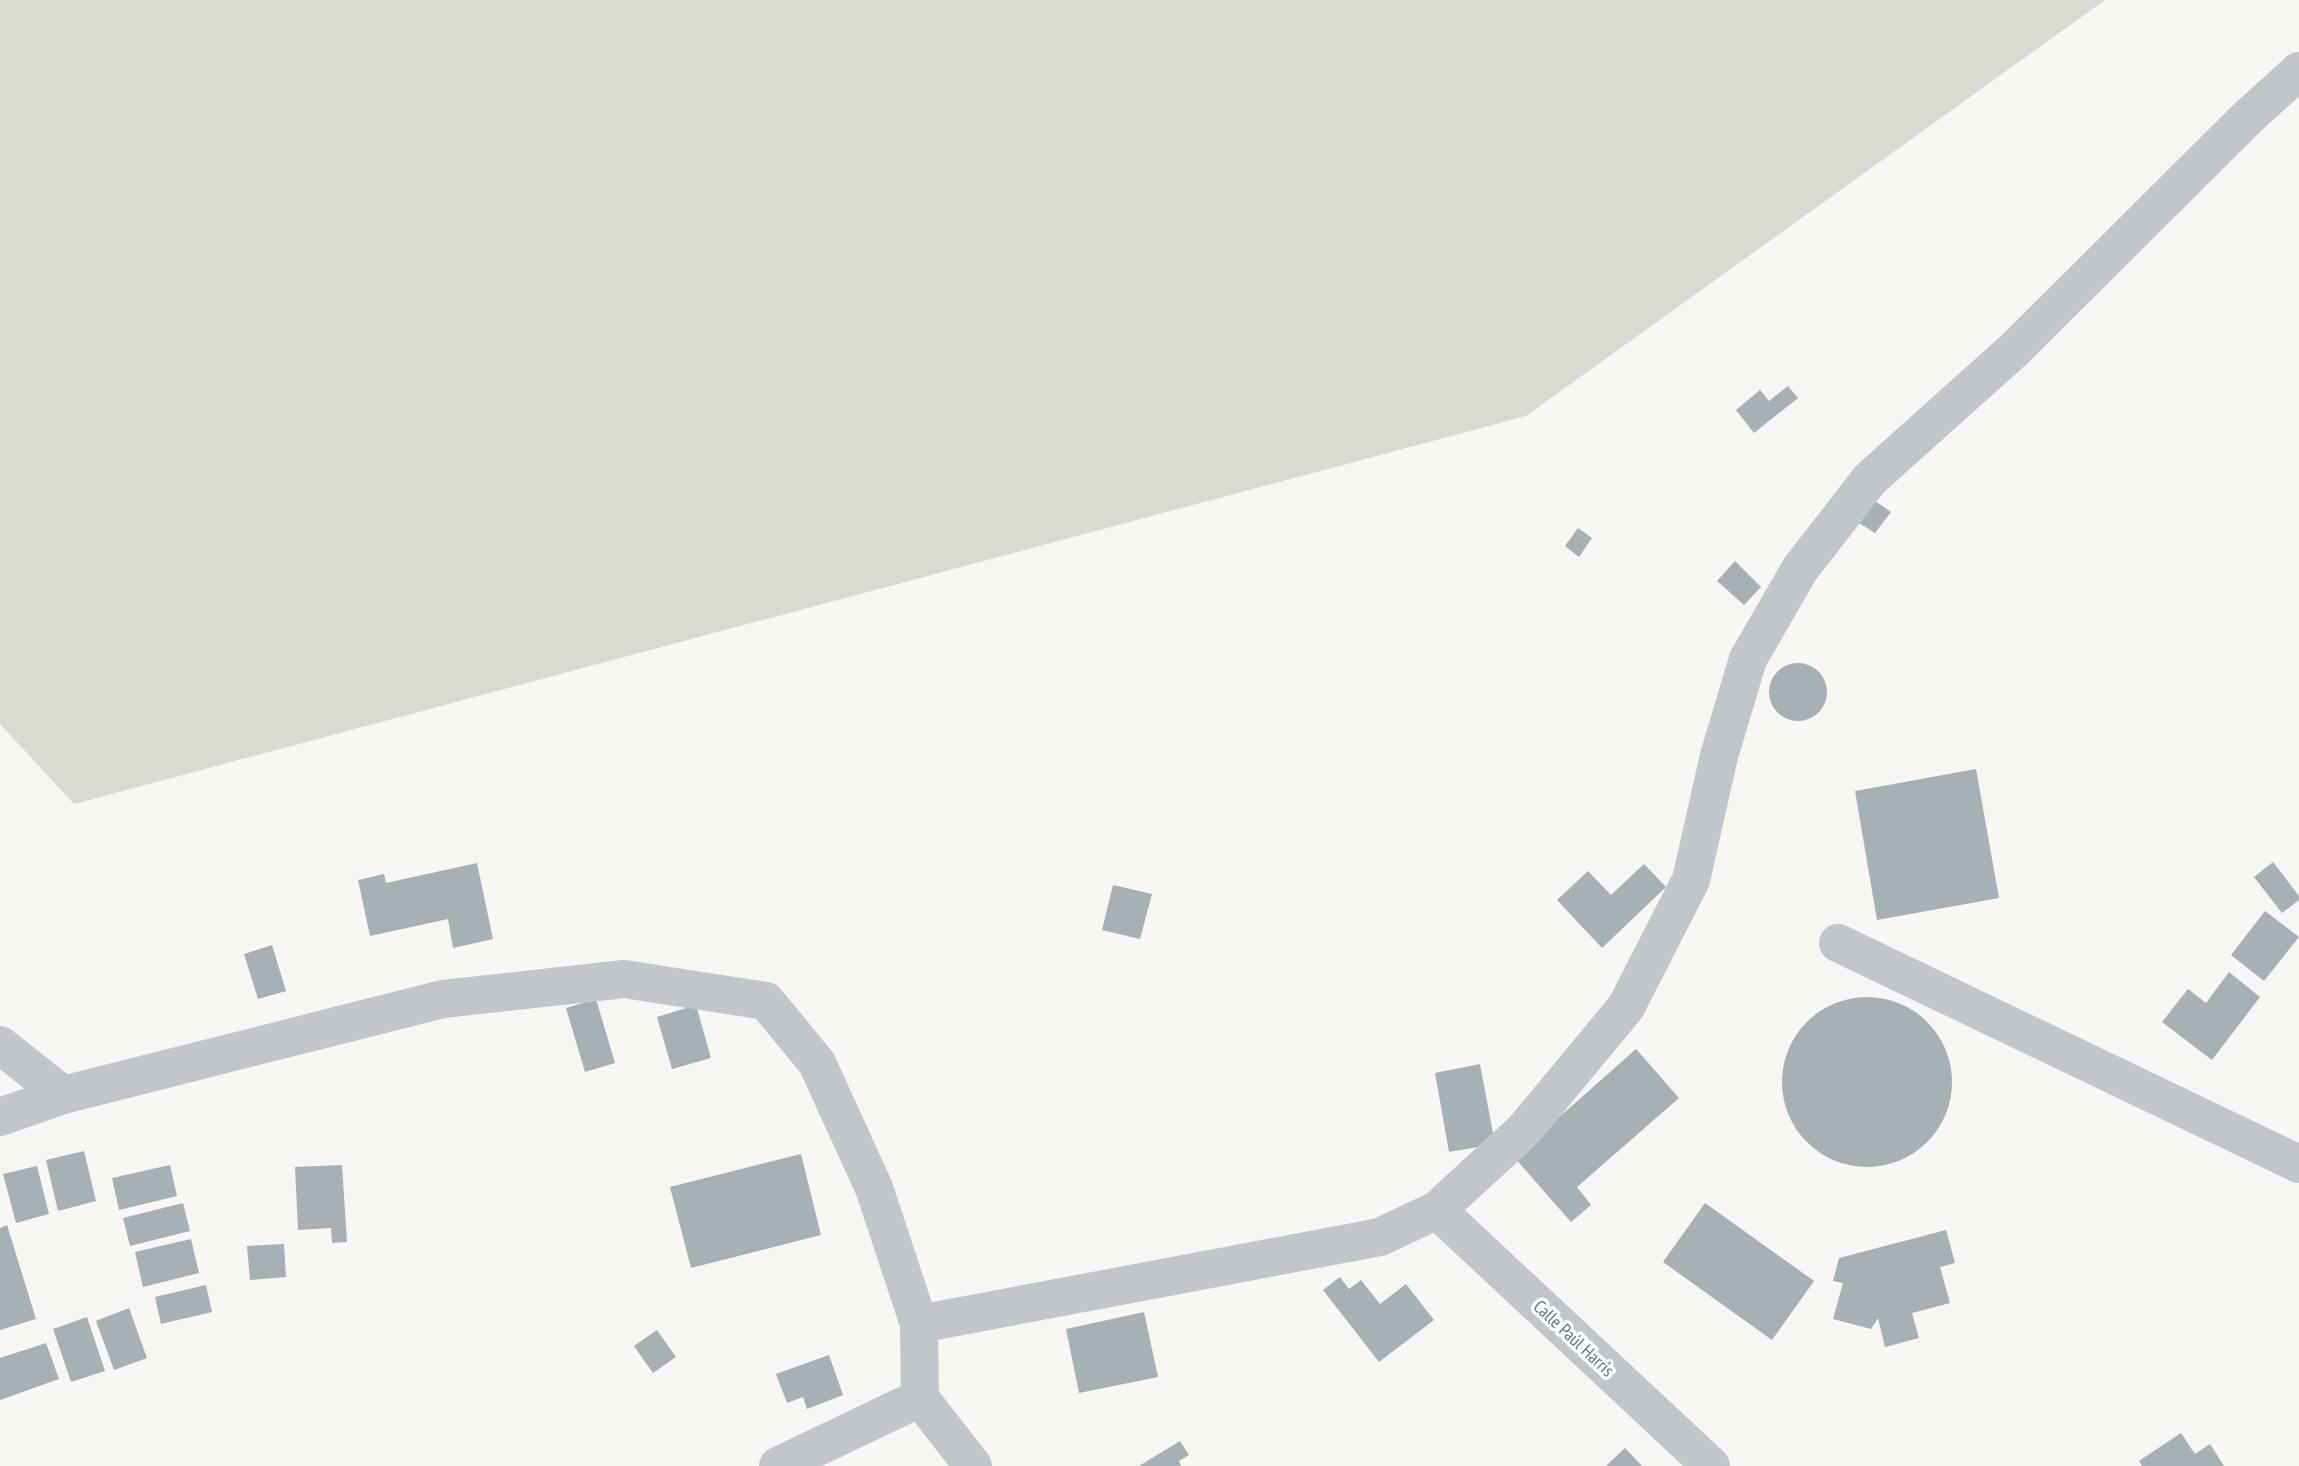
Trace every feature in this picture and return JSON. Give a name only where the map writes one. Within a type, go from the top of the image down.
[{"type":"street","points":[[919,1324],[1380,1237],[1437,1210],[1524,1130],[1626,1007],[1691,880],[1718,756],[1748,659],[1800,569],[1870,479],[2015,349],[2299,71]]},
{"type":"street","points":[[1838,943],[2299,1164]]},
{"type":"street","points":[[0,1117],[63,1095],[443,999],[624,979],[766,1001],[817,1063],[874,1188],[919,1324],[920,1398],[973,1466]]},
{"type":"street","points":[[0,1045],[63,1095]]},
{"type":"street","name":"Calle Paúl Harris","points":[[1437,1210],[1711,1466]]},
{"type":"street","points":[[778,1466],[920,1398]]},
{"type":"shaded area","points":[[0,0],[2105,0],[1526,416],[74,804],[0,724]]},
{"type":"building","points":[[1788,386],[1798,398],[1754,433],[1736,410],[1760,390],[1769,401]]},
{"type":"building","points":[[1875,501],[1891,512],[1875,533],[1859,523]]},
{"type":"building","points":[[1578,528],[1592,538],[1579,557],[1565,546]]},
{"type":"building","points":[[1735,561],[1761,587],[1744,605],[1717,581]]},
{"type":"building","points":[[1798,663],[1809,665],[1822,676],[1827,692],[1825,703],[1814,716],[1798,721],[1787,719],[1774,708],[1769,692],[1771,681],[1782,668]]},
{"type":"building","points":[[1976,769],[1999,898],[1877,920],[1855,791]]},
{"type":"building","points":[[2273,862],[2299,896],[2299,900],[2282,913],[2254,877]]},
{"type":"building","points":[[477,863],[493,939],[453,948],[448,919],[370,936],[358,880],[384,874],[386,883]]},
{"type":"building","points":[[1644,864],[1666,887],[1602,948],[1557,900],[1588,871],[1611,895]]},
{"type":"building","points":[[1113,885],[1152,894],[1140,939],[1102,930]]},
{"type":"building","points":[[2265,911],[2299,937],[2264,981],[2231,955]]},
{"type":"building","points":[[272,945],[286,991],[258,999],[244,954]]},
{"type":"building","points":[[2229,972],[2260,997],[2212,1060],[2162,1022],[2188,989],[2206,1003]]},
{"type":"building","points":[[1867,997],[1899,1004],[1927,1022],[1945,1050],[1952,1082],[1945,1114],[1927,1142],[1899,1160],[1867,1167],[1835,1160],[1807,1142],[1789,1114],[1782,1082],[1789,1050],[1807,1022],[1835,1004]]},
{"type":"building","points":[[596,999],[615,1063],[585,1072],[566,1008]]},
{"type":"building","points":[[696,1005],[711,1058],[672,1069],[657,1017]]},
{"type":"building","points":[[1636,1049],[1679,1098],[1577,1187],[1591,1205],[1571,1222],[1514,1157]]},
{"type":"building","points":[[1480,1064],[1495,1144],[1449,1152],[1435,1073]]},
{"type":"building","points":[[84,1151],[96,1201],[58,1211],[46,1160]]},
{"type":"building","points":[[801,1154],[821,1235],[691,1268],[670,1187]]},
{"type":"building","points":[[170,1165],[177,1196],[119,1210],[112,1178]]},
{"type":"building","points":[[342,1165],[347,1242],[332,1243],[331,1228],[298,1230],[295,1167]]},
{"type":"building","points":[[37,1166],[49,1214],[16,1223],[3,1174]]},
{"type":"building","points":[[183,1203],[190,1231],[130,1246],[123,1218]]},
{"type":"building","points":[[1705,1203],[1814,1281],[1772,1340],[1663,1262]]},
{"type":"building","points":[[7,1225],[36,1319],[0,1330],[0,1228]]},
{"type":"building","points":[[1946,1230],[1955,1263],[1940,1267],[1950,1303],[1912,1313],[1919,1338],[1885,1347],[1878,1318],[1871,1329],[1833,1319],[1843,1283],[1833,1281],[1839,1258]]},
{"type":"building","points":[[191,1239],[199,1273],[143,1287],[135,1252]]},
{"type":"building","points":[[284,1244],[286,1277],[250,1280],[247,1246]]},
{"type":"building","points":[[1340,1277],[1349,1289],[1361,1280],[1380,1304],[1406,1284],[1434,1320],[1379,1362],[1323,1290]]},
{"type":"building","points":[[206,1285],[212,1312],[161,1324],[155,1297]]},
{"type":"building","points":[[129,1308],[147,1358],[114,1370],[96,1321]]},
{"type":"building","points":[[1144,1312],[1158,1377],[1079,1393],[1066,1329]]},
{"type":"building","points":[[87,1317],[105,1371],[71,1382],[53,1329]]},
{"type":"building","points":[[657,1330],[676,1357],[653,1373],[634,1346]]},
{"type":"building","points":[[46,1343],[59,1379],[0,1400],[0,1358]]},
{"type":"building","points":[[829,1355],[843,1395],[807,1409],[803,1397],[787,1403],[776,1374]]},
{"type":"building","points":[[2181,1433],[2195,1454],[2210,1444],[2224,1466],[2142,1466],[2139,1461]]},
{"type":"building","points":[[1180,1441],[1189,1455],[1179,1461],[1181,1466],[1139,1466]]},
{"type":"building","points":[[1625,1448],[1642,1466],[1606,1466]]}]
